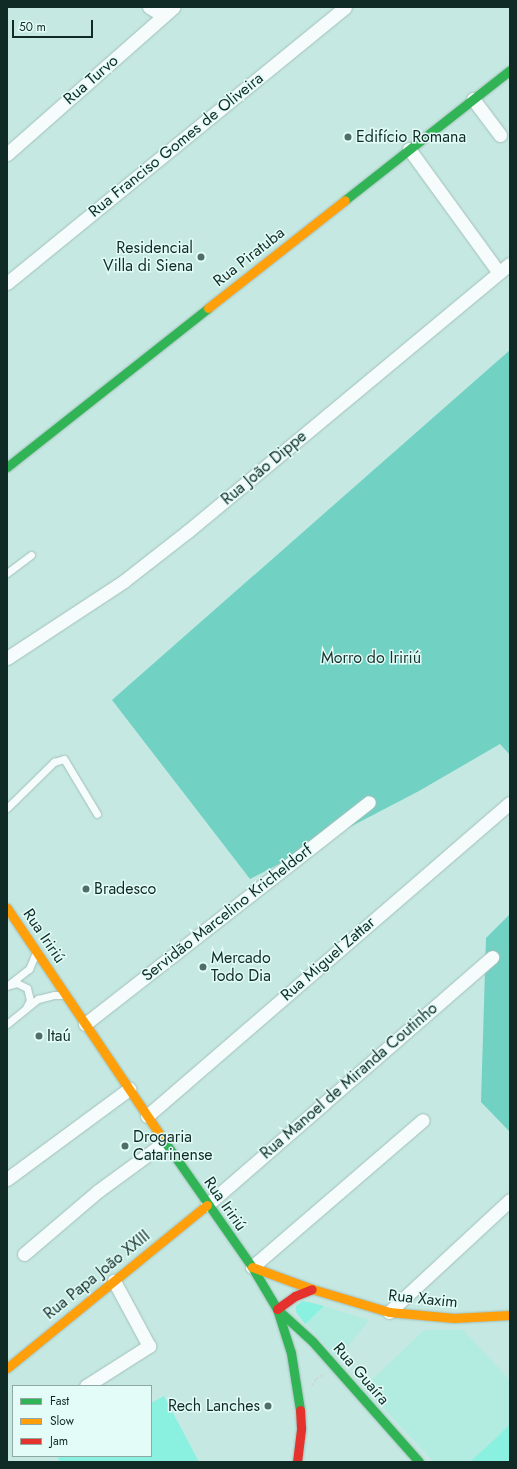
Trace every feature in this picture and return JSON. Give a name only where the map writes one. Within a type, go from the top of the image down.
[{"type":"main road","name":"Rua Piratuba","points":[[7,467],[510,70]]},
{"type":"main road","name":"Rua Iririú","points":[[7,908],[164,1142],[252,1267],[277,1309],[291,1353],[299,1402],[301,1428],[297,1462]]},
{"type":"main road","name":"Rua Papa João XXIII","points":[[7,1368],[207,1205]]},
{"type":"main road","name":"Rua Xaxim","points":[[252,1267],[312,1289],[389,1312],[454,1318],[510,1315]]},
{"type":"main road","points":[[277,1309],[295,1296],[312,1289]]},
{"type":"main road","name":"Rua Guaíra","points":[[277,1309],[313,1342],[419,1462]]},
{"type":"street","points":[[150,7],[164,16]]},
{"type":"street","name":"Rua Turvo","points":[[7,154],[174,7]]},
{"type":"street","name":"Rua Franciso Gomes de Oliveira","points":[[7,283],[345,7]]},
{"type":"street","points":[[473,99],[500,135]]},
{"type":"street","points":[[409,149],[499,273]]},
{"type":"street","name":"Rua João Dippe","points":[[7,658],[112,589],[188,531],[510,264]]},
{"type":"street","name":"Servidão Marcelino Kricheldorf","points":[[85,1024],[369,802]]},
{"type":"street","name":"Rua Miguel Zattar","points":[[147,1116],[510,803]]},
{"type":"street","name":"Rua Manoel de Miranda Coutinho","points":[[207,1205],[492,957]]},
{"type":"street","points":[[7,1180],[129,1089]]},
{"type":"street","points":[[252,1267],[423,1120]]},
{"type":"street","points":[[24,1254],[83,1202],[164,1142]]},
{"type":"street","points":[[389,1312],[510,1200]]},
{"type":"street","points":[[88,1385],[149,1346],[114,1281]]},
{"type":"lane","points":[[7,573],[31,555]]},
{"type":"lane","points":[[7,808],[54,762],[64,759],[97,814]]},
{"type":"lane","points":[[7,986],[29,969],[36,952]]},
{"type":"lane","points":[[7,986],[17,983],[27,988],[30,1000],[25,1010]]},
{"type":"lane","points":[[7,1024],[45,996],[66,996]]},
{"type":"path","points":[[312,1389],[316,1379],[320,1376],[328,1375]]},
{"type":"shaded area","points":[[303,1301],[324,1306],[305,1324],[296,1312],[296,1306]]},
{"type":"shaded area","points":[[307,1301],[369,1320],[338,1359],[296,1312],[296,1306]]},
{"type":"shaded area","points":[[424,1330],[463,1330],[510,1380],[510,1462],[434,1462],[364,1387]]},
{"type":"shaded area","points":[[164,1396],[199,1462],[60,1462],[58,1457],[152,1457],[152,1402]]},
{"type":"shaded area","points":[[510,1424],[510,1462],[470,1462],[495,1439]]},
{"type":"green space","name":"Morro do Iririú","points":[[510,350],[510,755],[500,744],[419,791],[250,879],[112,700]]},
{"type":"green space","points":[[510,914],[510,1132],[481,1102],[486,938]]},
{"type":"traffic: fast","points":[[345,200],[510,70]]},
{"type":"traffic: fast","points":[[7,467],[208,308]]},
{"type":"traffic: fast","points":[[160,1135],[252,1267],[277,1309],[291,1353],[300,1410]]},
{"type":"traffic: fast","points":[[278,1310],[313,1342],[419,1462]]},
{"type":"traffic: slow","points":[[208,308],[345,200]]},
{"type":"traffic: slow","points":[[7,908],[160,1135]]},
{"type":"traffic: slow","points":[[7,1368],[207,1205]]},
{"type":"traffic: slow","points":[[252,1267],[312,1289],[389,1312],[454,1318],[510,1315]]},
{"type":"traffic: jam","points":[[277,1309],[295,1296],[312,1289]]},
{"type":"traffic: jam","points":[[297,1462],[301,1428],[300,1410]]},
{"type":"place","name":"Edifício Romana","points":[[348,137]]},
{"type":"place","name":"Residencial Villa di Siena","points":[[201,257]]},
{"type":"place","name":"Bradesco","points":[[86,889]]},
{"type":"place","name":"Mercado Todo Dia","points":[[203,967]]},
{"type":"place","name":"Itaú","points":[[39,1036]]},
{"type":"place","name":"Drogaria Catarinense","points":[[125,1146]]},
{"type":"place","name":"Rech Lanches","points":[[268,1406]]}]
